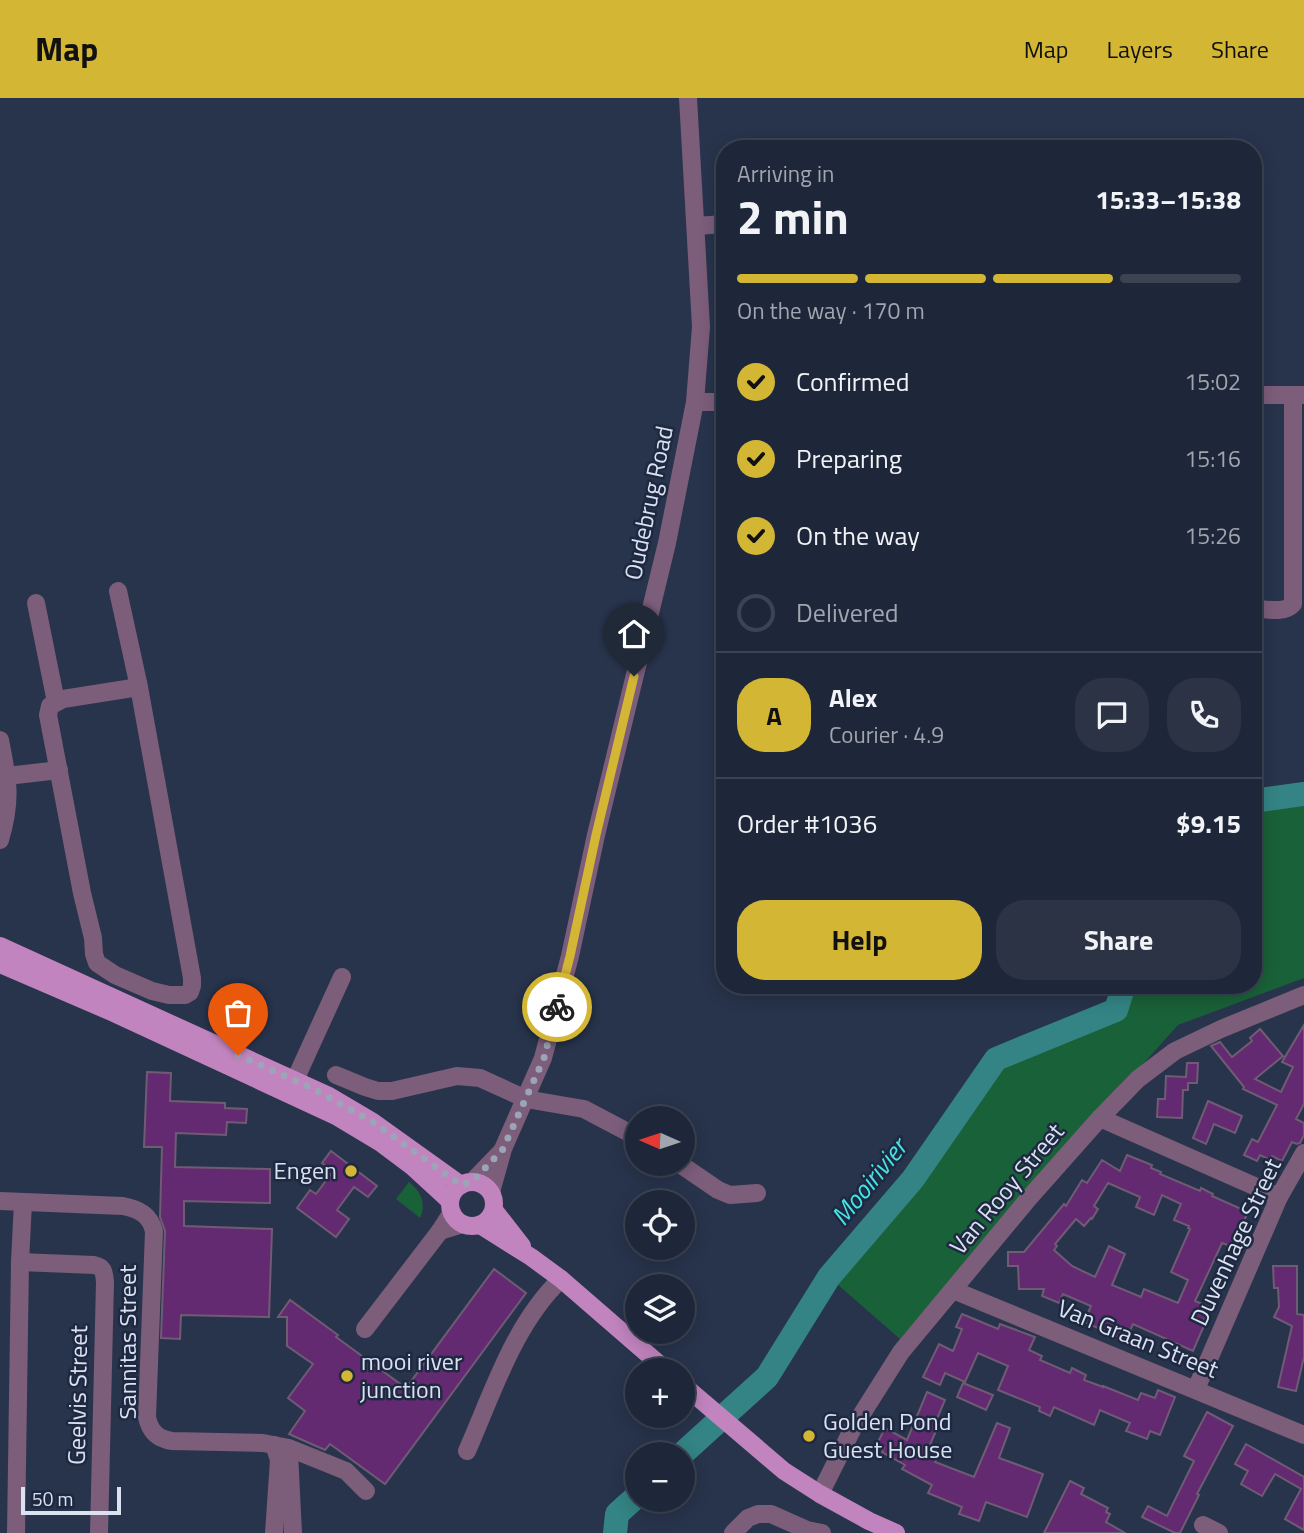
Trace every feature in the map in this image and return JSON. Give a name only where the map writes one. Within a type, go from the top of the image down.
[{"type":"main road","points":[[0,946],[295,1080],[373,1122],[467,1183],[484,1185],[492,1201],[531,1256]]},
{"type":"main road","points":[[0,964],[114,1013],[336,1116],[381,1143],[413,1167],[461,1215],[531,1256],[652,1358]]},
{"type":"main road","points":[[461,1215],[454,1191],[467,1183]]},
{"type":"main road","points":[[461,1215],[488,1219],[492,1201]]},
{"type":"main road","points":[[695,1395],[784,1471],[820,1494],[896,1533]]},
{"type":"street","name":"Oudebrug Road","points":[[492,1201],[503,1149],[544,1058],[570,956],[596,835],[667,543],[695,402],[701,327],[688,98]]},
{"type":"street","points":[[696,226],[716,224]]},
{"type":"street","points":[[1262,395],[1299,395],[1293,604],[1284,610],[1262,609]]},
{"type":"street","points":[[695,402],[716,402]]},
{"type":"street","points":[[118,591],[139,687],[192,978],[190,992],[185,995],[152,991],[97,964],[48,715],[50,706],[63,699],[139,687]]},
{"type":"street","points":[[36,603],[56,702]]},
{"type":"street","points":[[0,740],[9,792],[0,840]]},
{"type":"street","points":[[7,776],[58,770]]},
{"type":"street","points":[[295,1080],[342,977]]},
{"type":"street","name":"Van Rooy Street","points":[[820,1494],[853,1428],[901,1352],[1029,1198],[1100,1118],[1138,1079],[1175,1051],[1304,995]]},
{"type":"street","points":[[336,1075],[378,1091],[393,1091],[457,1076],[480,1078],[526,1099],[584,1110],[625,1131]]},
{"type":"street","points":[[1100,1118],[1279,1197]]},
{"type":"street","name":"Oudebrug Road","points":[[467,1183],[503,1149]]},
{"type":"street","name":"Duvenhage Street","points":[[1196,1390],[1279,1197],[1304,1153]]},
{"type":"street","points":[[695,1174],[730,1195],[757,1193]]},
{"type":"street","name":"Sannitas Street","points":[[0,1201],[123,1206],[145,1213],[152,1223],[154,1231],[147,1417],[152,1432],[164,1440],[282,1446],[346,1471],[366,1491]]},
{"type":"street","points":[[16,1533],[23,1202]]},
{"type":"street","points":[[365,1329],[440,1231],[461,1215]]},
{"type":"street","name":"Geelvis Street","points":[[20,1262],[94,1265],[103,1269],[105,1282],[99,1533]]},
{"type":"street","points":[[467,1451],[510,1354],[534,1310],[561,1279]]},
{"type":"street","name":"Van Graan Street","points":[[953,1290],[1303,1432]]},
{"type":"street","points":[[274,1533],[282,1446]]},
{"type":"street","points":[[282,1446],[293,1533]]},
{"type":"street","points":[[733,1533],[748,1518],[758,1514],[771,1514],[807,1530],[822,1533]]},
{"type":"green space","points":[[1304,794],[1304,978],[1262,994],[1262,800]]},
{"type":"green space","points":[[1121,994],[1261,994],[1178,1025],[900,1339],[829,1277],[913,1179],[996,1059],[1116,1010]]},
{"type":"green space","points":[[409,1182],[421,1198],[423,1207],[420,1218],[396,1199]]},
{"type":"building","points":[[1304,1025],[1304,1104],[1296,1119],[1304,1123],[1304,1135],[1300,1143],[1292,1142],[1282,1161],[1272,1156],[1270,1160],[1260,1155],[1257,1161],[1244,1155],[1252,1139],[1258,1142],[1277,1105],[1243,1089],[1211,1046],[1220,1042],[1232,1057],[1252,1041],[1250,1038],[1260,1029],[1283,1056],[1255,1079],[1281,1092],[1293,1067],[1282,1062]]},
{"type":"building","points":[[1187,1063],[1198,1063],[1197,1083],[1188,1083],[1188,1090],[1183,1090],[1182,1118],[1157,1117],[1158,1099],[1165,1099],[1166,1076],[1186,1077]]},
{"type":"building","points":[[147,1072],[171,1073],[170,1101],[225,1103],[225,1108],[247,1109],[246,1123],[227,1122],[226,1135],[176,1133],[175,1167],[270,1169],[270,1203],[184,1201],[184,1226],[272,1229],[269,1317],[181,1315],[180,1339],[161,1338],[165,1231],[160,1217],[162,1147],[144,1147]]},
{"type":"building","points":[[1208,1101],[1242,1116],[1235,1133],[1214,1124],[1206,1144],[1193,1138]]},
{"type":"building","points":[[331,1151],[377,1186],[368,1197],[354,1187],[337,1210],[349,1219],[336,1237],[297,1208],[310,1190],[316,1194],[333,1171],[322,1163]]},
{"type":"building","points":[[1127,1155],[1152,1165],[1151,1168],[1161,1172],[1160,1174],[1200,1191],[1201,1188],[1213,1194],[1212,1196],[1248,1212],[1240,1230],[1249,1234],[1242,1250],[1222,1243],[1195,1301],[1210,1307],[1193,1351],[1133,1324],[1126,1340],[1084,1322],[1091,1306],[1063,1294],[1059,1303],[1042,1296],[1044,1289],[1019,1289],[1018,1266],[1008,1266],[1008,1252],[1024,1252],[1064,1204],[1066,1206],[1082,1180],[1087,1183],[1102,1160],[1120,1171]],"holes":[[[1108,1183],[1140,1197],[1136,1207],[1154,1215],[1162,1195],[1181,1204],[1174,1220],[1189,1226],[1171,1272],[1188,1280],[1178,1303],[1144,1289],[1141,1297],[1112,1285],[1125,1254],[1109,1246],[1095,1277],[1072,1266],[1054,1250],[1057,1246],[1055,1244],[1076,1219],[1084,1226],[1092,1219],[1098,1209],[1094,1206]]]},
{"type":"building","points":[[1273,1266],[1297,1266],[1297,1314],[1304,1315],[1304,1357],[1296,1391],[1278,1387],[1292,1326],[1274,1317],[1279,1307],[1278,1288],[1274,1288]]},
{"type":"building","name":"mooi river junction","points":[[494,1269],[526,1293],[385,1484],[330,1444],[325,1450],[289,1434],[305,1411],[288,1398],[313,1364],[287,1346],[287,1317],[278,1317],[290,1300],[406,1388]]},
{"type":"building","points":[[962,1314],[998,1329],[1000,1324],[1035,1337],[1029,1350],[1042,1356],[1040,1360],[1070,1373],[1072,1368],[1086,1375],[1084,1380],[1138,1400],[1141,1393],[1155,1398],[1158,1390],[1175,1397],[1160,1435],[1150,1431],[1147,1439],[1126,1431],[1130,1423],[1100,1410],[1094,1425],[1054,1407],[1050,1416],[1039,1411],[1040,1407],[998,1390],[1008,1366],[978,1353],[965,1382],[945,1373],[940,1385],[923,1377],[939,1344],[953,1351],[962,1329],[956,1327]]},
{"type":"building","points":[[963,1383],[993,1395],[986,1410],[957,1397]]},
{"type":"building","points":[[927,1392],[945,1400],[936,1421],[940,1422],[928,1449],[939,1454],[935,1462],[974,1477],[997,1423],[1010,1428],[999,1458],[1043,1474],[1027,1517],[986,1502],[979,1521],[959,1514],[962,1507],[928,1493],[932,1485],[902,1469],[905,1465],[882,1452],[884,1448],[877,1444],[885,1428],[907,1440]]},
{"type":"building","points":[[1207,1412],[1233,1426],[1180,1533],[1175,1533],[1142,1517],[1148,1506],[1167,1516],[1194,1461],[1184,1456]]},
{"type":"building","points":[[1246,1444],[1304,1477],[1304,1530],[1285,1519],[1301,1489],[1275,1474],[1262,1496],[1241,1484],[1248,1471],[1235,1464]]},
{"type":"building","points":[[1070,1481],[1084,1488],[1081,1494],[1108,1508],[1106,1512],[1110,1514],[1106,1522],[1125,1533],[1044,1533]]},
{"type":"waterway","name":"Mooirivier","points":[[1262,800],[1304,794]]},
{"type":"waterway","name":"Mooirivier","points":[[695,1442],[767,1377],[829,1277],[913,1179],[996,1059],[1116,1010],[1121,994]]},
{"type":"waterway","name":"Mooirivier","points":[[615,1533],[617,1514],[625,1507]]},
{"type":"way so far","points":[[238,1055],[312,1088],[373,1122],[461,1185],[473,1181],[503,1149],[544,1058],[557,1007]]},
{"type":"place","name":"Engen","points":[[351,1171]]},
{"type":"place","name":"mooi river junction","points":[[347,1376]]},
{"type":"place","name":"Golden Pond Guest House","points":[[809,1436]]},
{"type":"route","points":[[557,1007],[634,676]]}]
